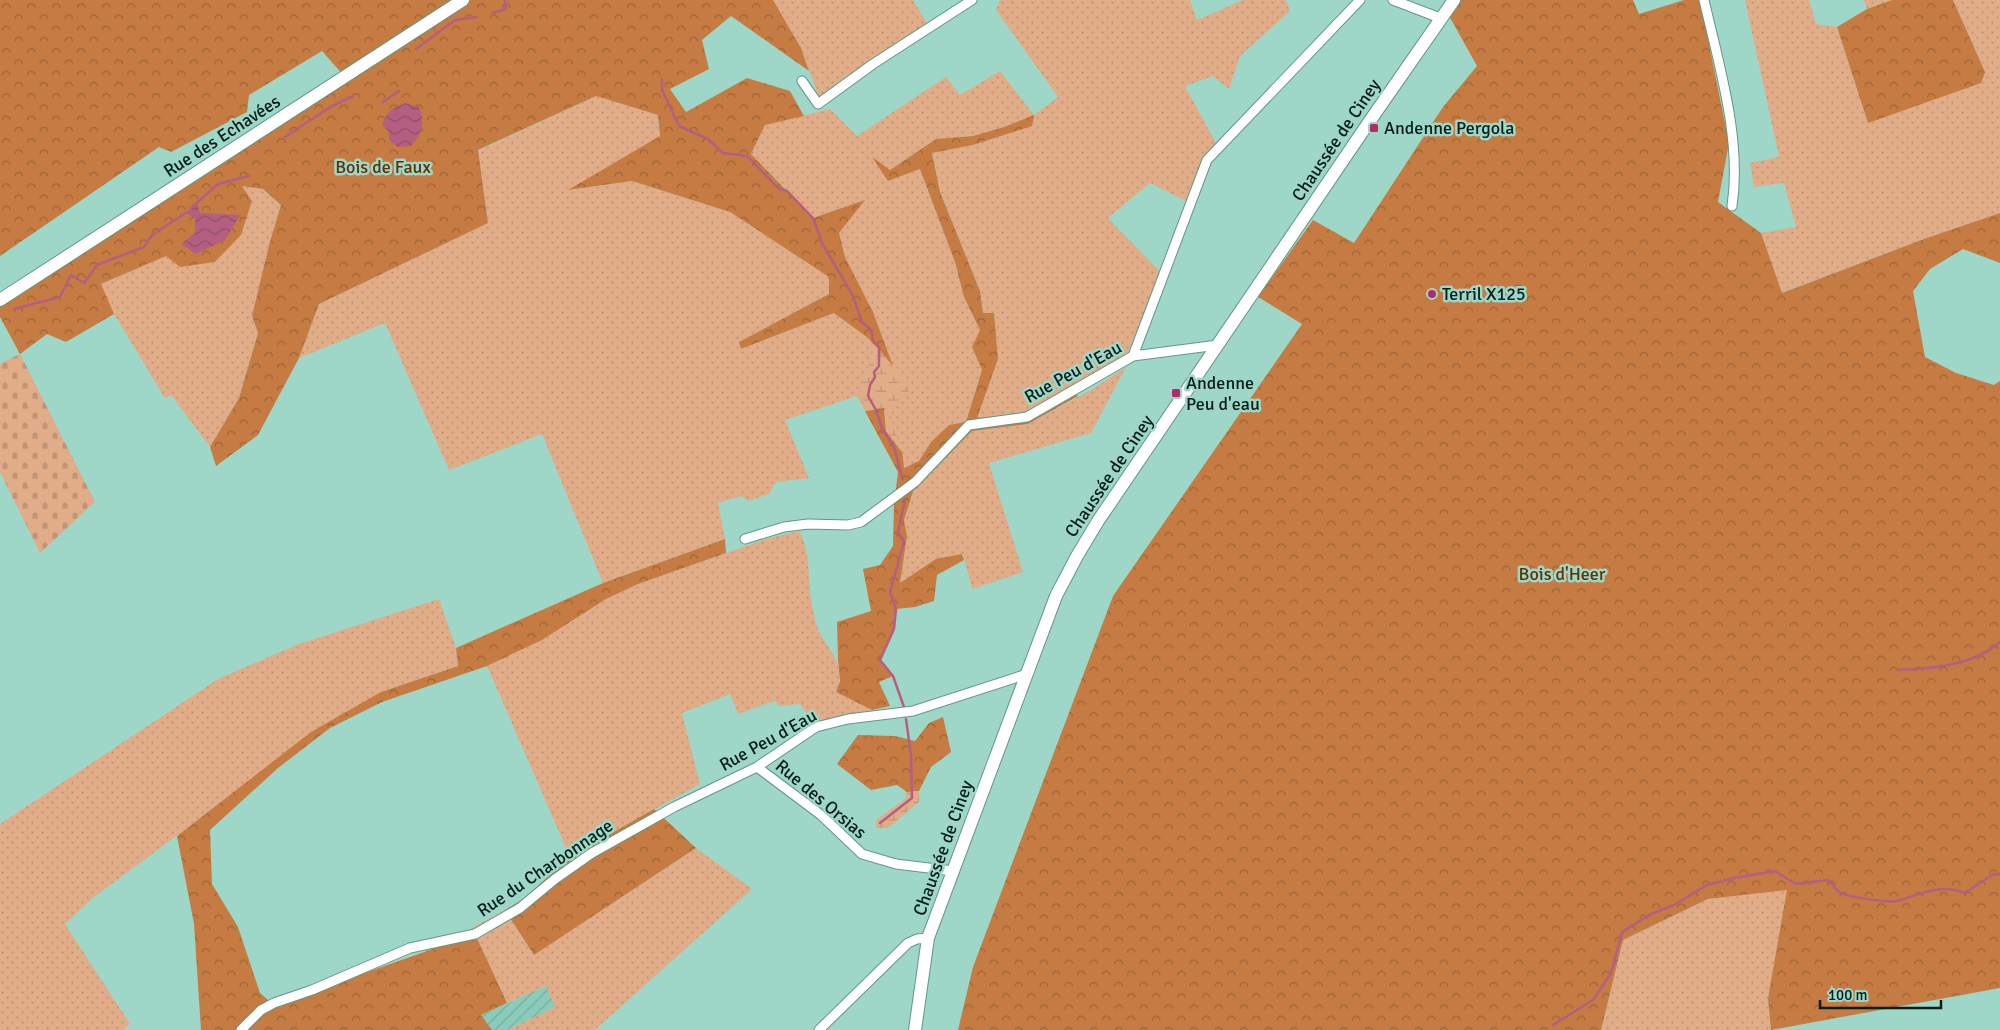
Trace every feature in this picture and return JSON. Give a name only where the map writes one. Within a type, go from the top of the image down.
[{"type":"main road","name":"Rue des Echavées","points":[[0,300],[463,0]]},
{"type":"main road","name":"Chaussée de Ciney","points":[[914,1030],[928,938],[1056,596],[1077,556],[1218,345],[1454,0]]},
{"type":"street","points":[[802,82],[818,104],[872,64],[972,0]]},
{"type":"street","points":[[1133,356],[1207,160],[1360,0]]},
{"type":"street","points":[[1393,0],[1440,18]]},
{"type":"street","points":[[1704,0],[1731,130],[1736,184],[1732,206]]},
{"type":"street","name":"Rue Peu d'Eau","points":[[745,539],[784,527],[808,524],[848,525],[861,522],[915,482],[969,425],[1027,416],[1133,356],[1218,345]]},
{"type":"street","name":"Rue Peu d'Eau","points":[[674,807],[757,767],[816,727],[848,719],[913,711],[1026,674]]},
{"type":"street","name":"Rue des Orsias","points":[[757,767],[820,815],[862,854],[896,864],[953,871]]},
{"type":"street","name":"Rue du Charbonnage","points":[[240,1030],[261,1010],[274,1002],[312,990],[410,948],[475,934],[520,908],[555,878],[592,853],[674,807]]},
{"type":"street","points":[[819,1030],[908,943],[917,939],[928,938]]},
{"type":"shaded area","points":[[546,986],[555,1007],[507,1030],[492,1030],[481,1015]]},
{"type":"green space","name":"Bois de Faux","points":[[0,0],[773,0],[801,48],[809,71],[731,16],[702,40],[709,69],[670,89],[686,112],[747,78],[790,91],[804,116],[765,125],[751,154],[813,218],[865,200],[839,233],[845,257],[873,312],[893,366],[868,338],[834,313],[741,349],[739,342],[829,294],[829,277],[730,212],[632,181],[568,190],[660,136],[658,115],[596,96],[478,150],[488,223],[319,304],[299,358],[258,435],[216,466],[210,447],[239,398],[258,333],[252,316],[281,205],[263,189],[242,186],[252,201],[241,235],[215,262],[180,267],[166,256],[101,284],[114,314],[66,342],[47,334],[20,354],[0,317],[0,303],[345,77],[322,51],[249,95],[247,112],[171,152],[159,147],[0,256]]},
{"type":"green space","points":[[773,0],[913,0],[928,25],[820,100],[801,48]]},
{"type":"green space","points":[[1000,0],[1190,0],[1197,20],[1243,0],[1286,0],[1290,11],[1240,56],[1229,89],[1213,76],[1185,86],[1217,145],[1201,162],[1186,201],[1150,183],[1108,218],[1161,273],[1127,354],[1119,361],[1025,414],[976,419],[998,359],[994,314],[983,314],[980,291],[940,192],[932,153],[973,145],[1031,126],[1033,116],[973,136],[936,139],[890,170],[888,181],[920,169],[955,262],[964,297],[980,330],[972,347],[982,370],[966,422],[931,442],[919,461],[898,472],[857,396],[785,420],[809,478],[776,482],[769,494],[748,501],[741,496],[718,503],[725,539],[603,583],[542,434],[449,470],[385,323],[299,358],[319,304],[488,223],[478,151],[596,96],[658,115],[660,137],[570,190],[632,181],[730,212],[829,277],[829,294],[739,342],[741,349],[834,313],[868,338],[892,364],[873,312],[845,257],[839,233],[864,201],[813,218],[751,154],[765,125],[830,109],[857,136],[946,77],[960,95],[1000,71],[1034,115],[1058,97],[996,10]]},
{"type":"green space","name":"Bois d'Heer","points":[[1460,0],[1633,0],[1639,14],[1684,0],[1700,0],[1729,143],[1718,202],[1761,233],[1782,293],[1924,239],[2000,213],[2000,263],[1963,249],[1930,269],[1913,291],[1925,357],[1956,373],[1994,385],[2000,381],[2000,988],[1771,1030],[1768,998],[1787,890],[1708,899],[1623,940],[1601,1030],[958,1030],[973,967],[1113,596],[1302,324],[1258,297],[1313,220],[1354,243],[1443,107],[1477,66],[1448,14]]},
{"type":"green space","points":[[1745,0],[1809,0],[1816,24],[1837,27],[1868,122],[1985,72],[1953,0],[2000,0],[2000,213],[1924,239],[1781,293],[1761,233],[1796,227],[1784,183],[1754,187],[1750,163],[1779,157]]},
{"type":"green space","points":[[1864,0],[1892,0],[1867,9]]},
{"type":"green space","points":[[1892,0],[1953,0],[1985,72],[1981,83],[1868,123],[1837,27],[1867,9]]},
{"type":"green space","points":[[1034,115],[1032,126],[973,145],[932,153],[940,192],[980,291],[983,313],[994,313],[998,359],[977,418],[1025,414],[1071,388],[1078,396],[1028,424],[972,431],[913,491],[904,520],[907,536],[900,583],[936,559],[962,554],[964,560],[937,575],[934,601],[915,607],[896,609],[894,629],[880,660],[893,676],[879,682],[890,706],[872,710],[836,692],[840,681],[837,622],[871,611],[863,569],[880,565],[893,546],[894,504],[898,472],[865,411],[884,408],[886,431],[902,452],[904,468],[919,461],[931,442],[949,425],[966,422],[982,370],[972,347],[980,330],[964,297],[955,262],[920,169],[888,181],[872,157],[890,170],[936,139],[973,136],[1004,127]]},
{"type":"green space","points":[[241,186],[263,189],[281,205],[252,316],[258,333],[239,398],[210,447],[171,395],[165,398],[114,314],[100,285],[166,255],[215,262],[241,235],[252,201]]},
{"type":"green space","points":[[875,345],[893,366],[909,392],[889,412],[902,452],[886,431],[884,408],[865,411],[860,393]]},
{"type":"green space","points":[[20,354],[95,502],[40,553],[0,472],[0,364]]},
{"type":"green space","points":[[1126,367],[1091,433],[989,463],[1023,572],[972,589],[963,554],[900,583],[907,536],[904,520],[913,491],[972,431],[1028,424],[1093,389]]},
{"type":"green space","points":[[799,531],[806,550],[810,593],[816,623],[838,665],[839,682],[836,692],[872,710],[816,727],[800,704],[779,706],[775,701],[738,714],[730,694],[682,713],[700,784],[570,857],[487,666],[542,640],[606,599],[638,584],[766,539]]},
{"type":"green space","points":[[725,539],[726,553],[638,584],[606,599],[542,640],[487,666],[382,702],[330,728],[278,768],[210,830],[212,884],[238,927],[260,993],[274,1005],[475,934],[507,1003],[481,1015],[492,1030],[201,1030],[194,924],[177,836],[311,732],[381,692],[458,666],[456,648],[603,583]]},
{"type":"green space","points":[[439,599],[456,648],[458,666],[381,692],[237,791],[94,897],[65,924],[130,1024],[122,1030],[0,1030],[0,824],[218,679],[299,644]]},
{"type":"green space","points":[[943,717],[951,752],[931,767],[919,791],[907,792],[897,785],[871,790],[837,764],[858,735],[895,736],[915,741],[929,723]]},
{"type":"green space","points":[[919,791],[919,802],[888,828],[876,828],[877,819],[905,799],[907,792]]},
{"type":"green space","points":[[654,809],[696,848],[534,955],[505,910],[523,899],[570,857]]},
{"type":"green space","points":[[696,848],[752,889],[595,1030],[507,1030],[555,1007],[546,986],[507,1003],[475,934],[470,929],[505,910],[534,955]]},
{"type":"green space","points":[[1788,889],[1768,998],[1771,1030],[1601,1030],[1623,940],[1708,899]]},
{"type":"water","points":[[405,103],[419,107],[422,128],[411,146],[398,147],[389,140],[389,132],[382,125],[390,111]]},
{"type":"water","points":[[197,203],[200,213],[240,215],[225,240],[196,254],[181,244],[195,233],[195,218],[185,213]]},
{"type":"waterway","points":[[492,13],[506,9],[505,0]]},
{"type":"waterway","points":[[416,49],[455,20],[477,17]]},
{"type":"waterway","points":[[662,80],[662,90],[679,126],[708,139],[723,153],[747,156],[778,188],[787,191],[813,218],[822,243],[853,296],[862,322],[872,331],[873,341],[879,347],[879,366],[874,372],[875,377],[870,385],[868,396],[876,410],[882,428],[894,447],[902,477]]},
{"type":"waterway","points":[[383,102],[399,91]]},
{"type":"waterway","points":[[285,137],[332,106],[353,96]]},
{"type":"waterway","points":[[191,208],[218,184],[249,176]]},
{"type":"waterway","points":[[14,309],[60,297],[71,275],[84,283],[97,265],[144,247],[152,235],[187,212]]},
{"type":"waterway","points":[[904,707],[893,676],[880,660],[894,629],[896,609],[890,592],[904,542],[898,532],[905,500]]},
{"type":"waterway","points":[[1898,670],[1938,667],[1965,661],[1990,650],[2000,642]]},
{"type":"waterway","points":[[880,823],[912,798],[911,755],[906,719]]},
{"type":"waterway","points":[[1553,1025],[1593,1000],[1611,973],[1622,932],[1651,914],[1674,905],[1707,885],[1775,871],[1796,884],[1828,880],[1843,894],[1867,899],[1897,901],[1939,889],[1956,890],[1965,893],[1992,875],[2000,874]]},
{"type":"place","name":"Andenne Pergola","points":[[1374,128]]},
{"type":"place","name":"Terril X125","points":[[1432,294]]},
{"type":"place","name":"Andenne Peu d'eau","points":[[1176,393]]}]
